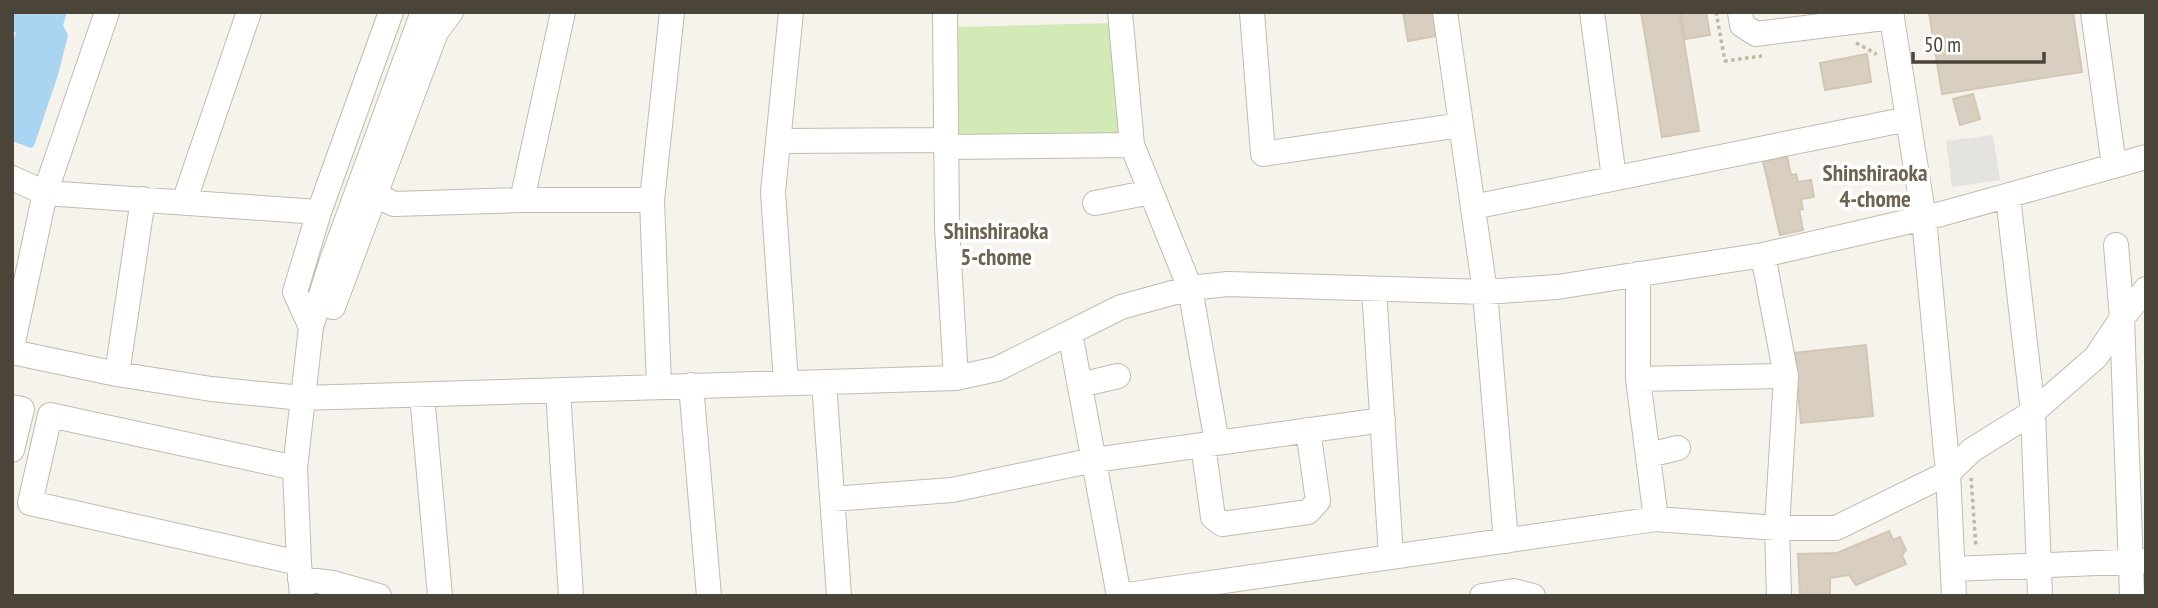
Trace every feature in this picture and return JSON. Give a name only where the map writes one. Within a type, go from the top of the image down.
[{"type":"street","points":[[107,12],[46,192],[12,349],[117,374],[211,389],[302,398],[956,378],[997,369],[1121,307],[1190,288],[1228,284],[1485,292],[1557,286],[1763,256],[1924,219],[2146,158]]},
{"type":"street","points":[[184,202],[249,12]]},
{"type":"street","points":[[311,327],[295,292],[319,212],[391,12]]},
{"type":"street","points":[[300,579],[295,468],[311,327],[331,263],[422,12]]},
{"type":"street","points":[[311,327],[333,308],[436,32],[451,12]]},
{"type":"street","points":[[522,200],[563,12]]},
{"type":"street","points":[[659,386],[652,200],[672,12]]},
{"type":"street","points":[[786,383],[772,192],[791,12]]},
{"type":"street","points":[[945,12],[947,227],[956,378]]},
{"type":"street","points":[[1120,12],[1132,145],[1190,288],[1210,444],[1213,517],[1222,524],[1308,512],[1318,501],[1308,430]]},
{"type":"street","points":[[1252,12],[1263,154],[1461,125]]},
{"type":"street","points":[[1445,12],[1485,292],[1506,541]]},
{"type":"street","points":[[1592,12],[1614,178]]},
{"type":"street","points":[[1740,12],[1742,25],[1756,34],[1891,14],[1924,219],[1948,473],[1954,596]]},
{"type":"street","points":[[2094,12],[2114,166]]},
{"type":"street","points":[[1473,207],[1908,119]]},
{"type":"street","points":[[778,141],[1132,145]]},
{"type":"street","points":[[12,178],[46,192],[319,212]]},
{"type":"street","points":[[1095,203],[1151,192]]},
{"type":"street","points":[[374,194],[394,204],[652,200]]},
{"type":"street","points":[[2008,197],[2033,412],[2040,596]]},
{"type":"street","points":[[117,374],[143,199]]},
{"type":"street","points":[[2116,245],[2138,561],[2132,596]]},
{"type":"street","points":[[1763,256],[1786,376],[1777,528],[1779,596]]},
{"type":"street","points":[[1638,274],[1639,379],[1656,519]]},
{"type":"street","points":[[1374,289],[1391,556]]},
{"type":"street","points":[[1070,333],[1119,596],[1162,593],[1391,556],[1656,519],[1777,528],[1836,528],[1948,473],[1970,452],[2033,412],[2096,357],[2122,318],[2146,289]]},
{"type":"street","points":[[1080,385],[1118,376]]},
{"type":"street","points":[[1639,379],[1786,376]]},
{"type":"street","points":[[824,382],[839,596]]},
{"type":"street","points":[[691,385],[709,596]]},
{"type":"street","points":[[558,391],[571,596]]},
{"type":"street","points":[[422,395],[440,596]]},
{"type":"street","points":[[12,407],[22,409],[12,450]]},
{"type":"street","points":[[295,468],[50,415],[30,503],[300,579],[333,583],[379,596]]},
{"type":"street","points":[[832,499],[952,490],[1094,460],[1382,420]]},
{"type":"street","points":[[1648,455],[1678,447]]},
{"type":"street","points":[[1953,569],[2138,561]]},
{"type":"street","points":[[1482,596],[1514,591],[1534,596]]},
{"type":"path","points":[[1716,12],[1725,61],[1764,56]]},
{"type":"path","points":[[1843,45],[1856,43],[1875,52],[1877,65]]},
{"type":"path","points":[[1970,452],[1976,551]]},
{"type":"green space","points":[[1114,23],[1122,137],[954,141],[956,27]]},
{"type":"shaded area","points":[[1993,135],[2000,180],[1952,187],[1946,141]]},
{"type":"water","points":[[12,12],[67,12],[63,25],[68,35],[58,75],[34,146],[31,148],[12,141],[12,44],[16,33],[12,31]]},
{"type":"building","points":[[1403,12],[1438,12],[1442,35],[1408,41]]},
{"type":"building","points":[[1641,12],[1679,12],[1699,131],[1662,137]]},
{"type":"building","points":[[1681,12],[1706,12],[1710,35],[1685,39]]},
{"type":"building","points":[[1929,12],[2073,12],[2082,72],[1942,94]]},
{"type":"building","points":[[1867,54],[1871,82],[1825,90],[1820,63]]},
{"type":"building","points":[[1973,94],[1980,119],[1960,125],[1953,99]]},
{"type":"building","points":[[1787,156],[1791,175],[1796,174],[1798,182],[1811,180],[1814,197],[1801,199],[1803,209],[1799,210],[1803,230],[1780,235],[1763,161]]},
{"type":"building","points":[[1866,345],[1873,416],[1801,423],[1794,353]]},
{"type":"building","points":[[1889,531],[1893,540],[1900,537],[1906,550],[1902,555],[1906,564],[1856,585],[1849,575],[1830,578],[1830,596],[1800,596],[1798,554],[1837,553]]},
{"type":"district","name":"Shinshiraoka 4-chome","points":[[1875,185]]},
{"type":"district","name":"Shinshiraoka 5-chome","points":[[996,243]]}]
